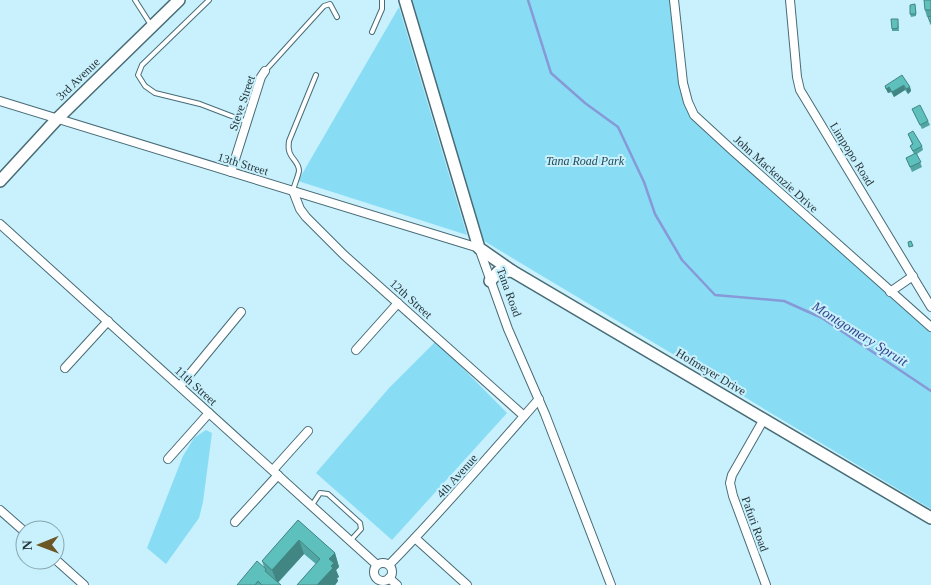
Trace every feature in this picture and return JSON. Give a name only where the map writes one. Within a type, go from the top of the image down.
[{"type":"main road","name":"3rd Avenue","points":[[0,181],[58,118],[179,0]]},
{"type":"main road","name":"Tana Road","points":[[405,0],[479,248]]},
{"type":"main road","name":"Hofmeyer Drive","points":[[479,248],[512,271],[931,518]]},
{"type":"main road","points":[[490,281],[498,272],[512,271]]},
{"type":"street","name":"John Mackenzie Drive","points":[[674,0],[683,83],[688,102],[694,114],[931,327]]},
{"type":"street","name":"Limpopo Road","points":[[790,0],[797,77],[800,90],[931,307]]},
{"type":"street","name":"Steve Street","points":[[231,172],[261,77],[265,71]]},
{"type":"street","name":"13th Street","points":[[0,101],[479,248]]},
{"type":"street","name":"12th Street","points":[[293,191],[300,208],[309,220],[344,255],[524,416]]},
{"type":"street","name":"11th Street","points":[[0,224],[312,504],[377,565]]},
{"type":"street","name":"Tana Road","points":[[479,248],[508,329],[539,399],[611,585]]},
{"type":"street","points":[[890,292],[913,276]]},
{"type":"street","points":[[356,350],[398,303]]},
{"type":"street","points":[[180,386],[241,312]]},
{"type":"street","points":[[65,368],[108,321]]},
{"type":"street","name":"4th Avenue","points":[[388,565],[415,538],[539,399]]},
{"type":"street","points":[[168,459],[209,413]]},
{"type":"street","name":"Pafuri Road","points":[[764,419],[730,482],[733,496],[766,585]]},
{"type":"street","points":[[235,522],[308,431]]},
{"type":"street","points":[[0,510],[15,523]]},
{"type":"street","points":[[415,538],[467,585]]},
{"type":"street","points":[[376,578],[374,569],[377,565],[383,563],[392,570],[389,578]]},
{"type":"street","points":[[65,568],[84,585]]},
{"type":"street","points":[[376,578],[381,580],[389,578]]},
{"type":"street","points":[[370,585],[376,578]]},
{"type":"street","points":[[389,578],[397,585]]},
{"type":"lane","points":[[135,0],[152,27]]},
{"type":"lane","points":[[208,0],[142,66],[138,74],[145,86],[155,93],[200,104],[247,122]]},
{"type":"lane","points":[[372,32],[382,9],[382,0]]},
{"type":"lane","points":[[265,71],[324,6],[330,4],[337,17]]},
{"type":"lane","points":[[293,191],[299,171],[290,156],[288,150],[289,142],[316,75]]},
{"type":"lane","points":[[312,504],[320,493],[328,494],[360,523],[361,529],[351,540]]},
{"type":"green space","name":"Tana Road Park","points":[[410,0],[678,0],[685,86],[696,115],[931,322],[931,509],[484,241]]},
{"type":"green space","points":[[399,7],[467,235],[298,181]]},
{"type":"green space","points":[[436,341],[507,413],[392,540],[316,473],[389,388]]},
{"type":"green space","points":[[206,430],[212,433],[203,502],[199,518],[166,564],[147,548],[183,456],[194,438]]},
{"type":"building","points":[[924,0],[931,0],[931,10],[925,10]]},
{"type":"building","points":[[915,4],[916,14],[910,14],[910,5]]},
{"type":"building","points":[[891,19],[898,19],[898,28],[892,29]]},
{"type":"building","points":[[902,75],[910,87],[906,89],[904,85],[892,92],[889,87],[886,89],[885,86]]},
{"type":"building","points":[[920,105],[928,121],[920,125],[912,109]]},
{"type":"building","points":[[913,131],[922,146],[913,151],[910,146],[913,144],[908,134]]},
{"type":"building","points":[[916,153],[921,162],[910,167],[906,158]]},
{"type":"building","points":[[911,241],[913,246],[909,247],[908,242]]},
{"type":"building","points":[[298,520],[335,553],[329,559],[334,563],[331,566],[333,568],[317,585],[297,585],[320,559],[299,540],[272,570],[262,561]]},
{"type":"building","points":[[257,561],[281,585],[262,585],[258,581],[255,585],[237,585]]},
{"type":"waterway","name":"Montgomery Spruit","points":[[528,0],[551,73],[585,103],[618,127],[644,182],[655,214],[682,260],[715,295],[784,301],[822,318],[931,391]]}]
